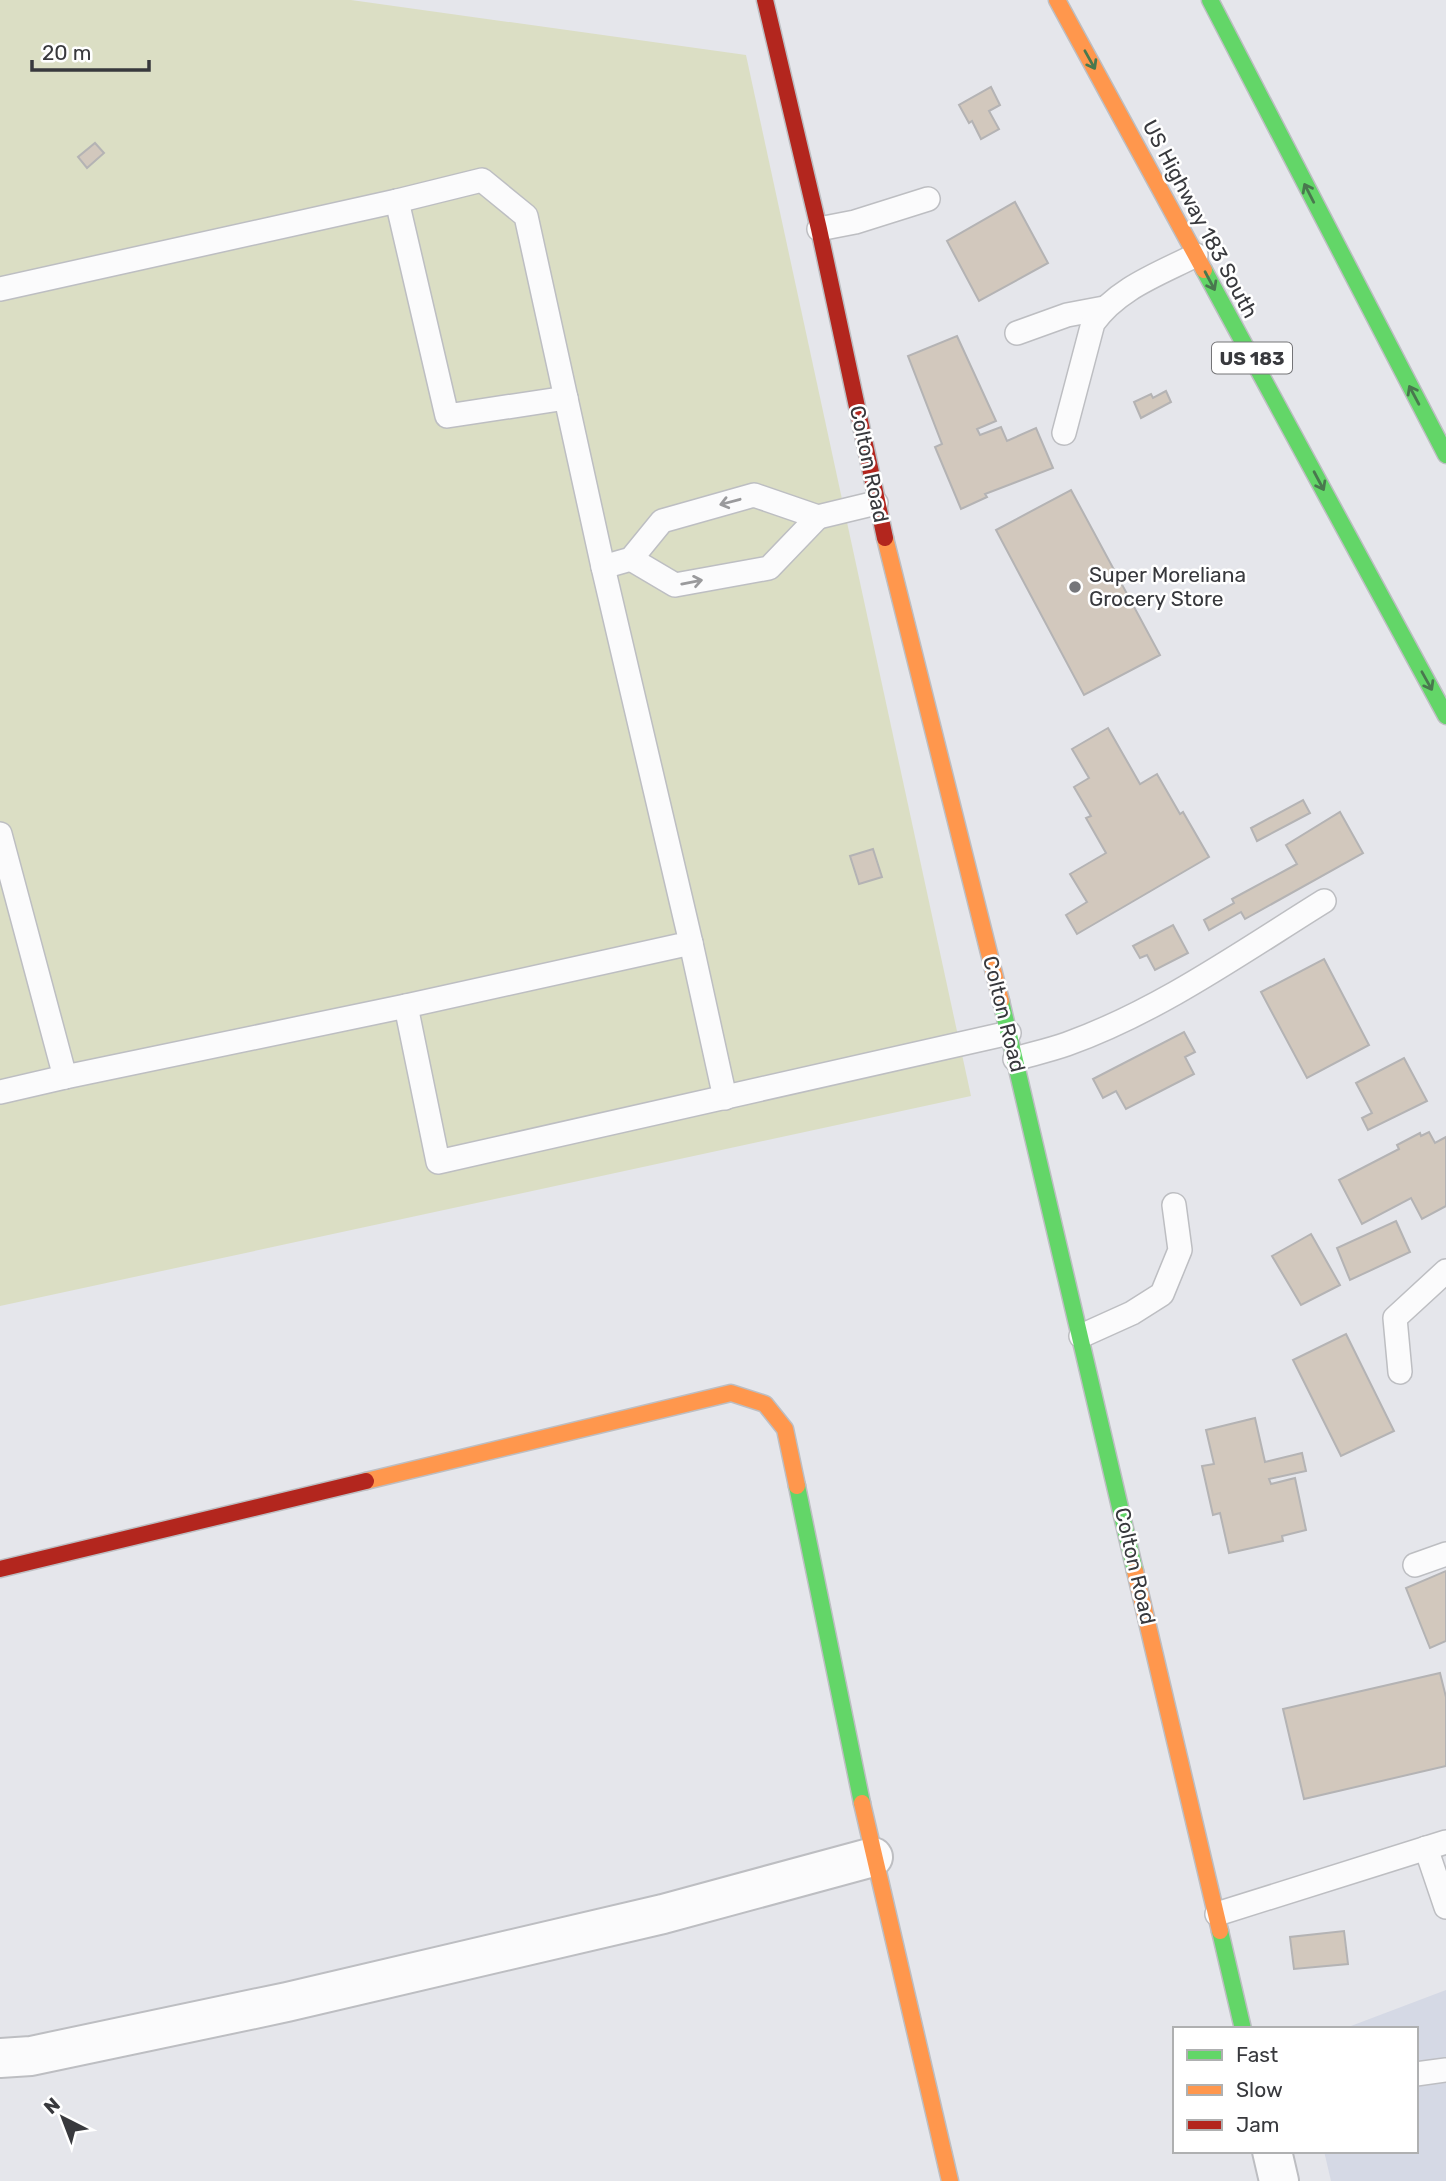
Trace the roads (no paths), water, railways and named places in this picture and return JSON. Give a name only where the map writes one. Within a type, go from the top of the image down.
[{"type":"main road","name":"Colton Road","points":[[765,0],[819,229],[876,503],[1009,1033],[1243,2027]]},
{"type":"main road","name":"US Highway 183 South","points":[[1058,0],[1446,716]]},
{"type":"main road","points":[[1210,0],[1446,455]]},
{"type":"main road","points":[[0,1569],[731,1393],[765,1404],[785,1429],[873,1857],[950,2181]]},
{"type":"street","points":[[0,2058],[31,2056],[286,2002],[663,1914],[873,1857]]},
{"type":"street","points":[[1272,2153],[1279,2181]]},
{"type":"lane","points":[[0,289],[482,180],[526,216],[724,1098]]},
{"type":"lane","points":[[819,229],[855,222],[928,198]]},
{"type":"lane","points":[[397,201],[447,416],[566,398]]},
{"type":"lane","points":[[1064,433],[1093,323],[1104,308],[1122,293],[1196,255]]},
{"type":"lane","points":[[1017,333],[1067,316],[1104,308]]},
{"type":"lane","points":[[603,567],[631,559],[662,521],[754,495],[818,517],[876,503]]},
{"type":"lane","points":[[631,559],[675,585],[769,568],[818,517]]},
{"type":"lane","points":[[0,834],[65,1077]]},
{"type":"lane","points":[[1015,1059],[1068,1044],[1133,1014],[1199,980],[1325,901]]},
{"type":"lane","points":[[0,1092],[691,943]]},
{"type":"lane","points":[[406,1006],[439,1162],[1009,1033]]},
{"type":"lane","points":[[1081,1336],[1132,1313],[1162,1294],[1180,1250],[1174,1205]]},
{"type":"lane","points":[[1400,1372],[1395,1318],[1446,1271]]},
{"type":"lane","points":[[1415,1565],[1446,1554]]},
{"type":"lane","points":[[1217,1914],[1436,1845],[1446,1907]]},
{"type":"lane","points":[[1418,2074],[1446,2070]]},
{"type":"place","name":"Super Moreliana Grocery Store","points":[[1075,587]]}]
